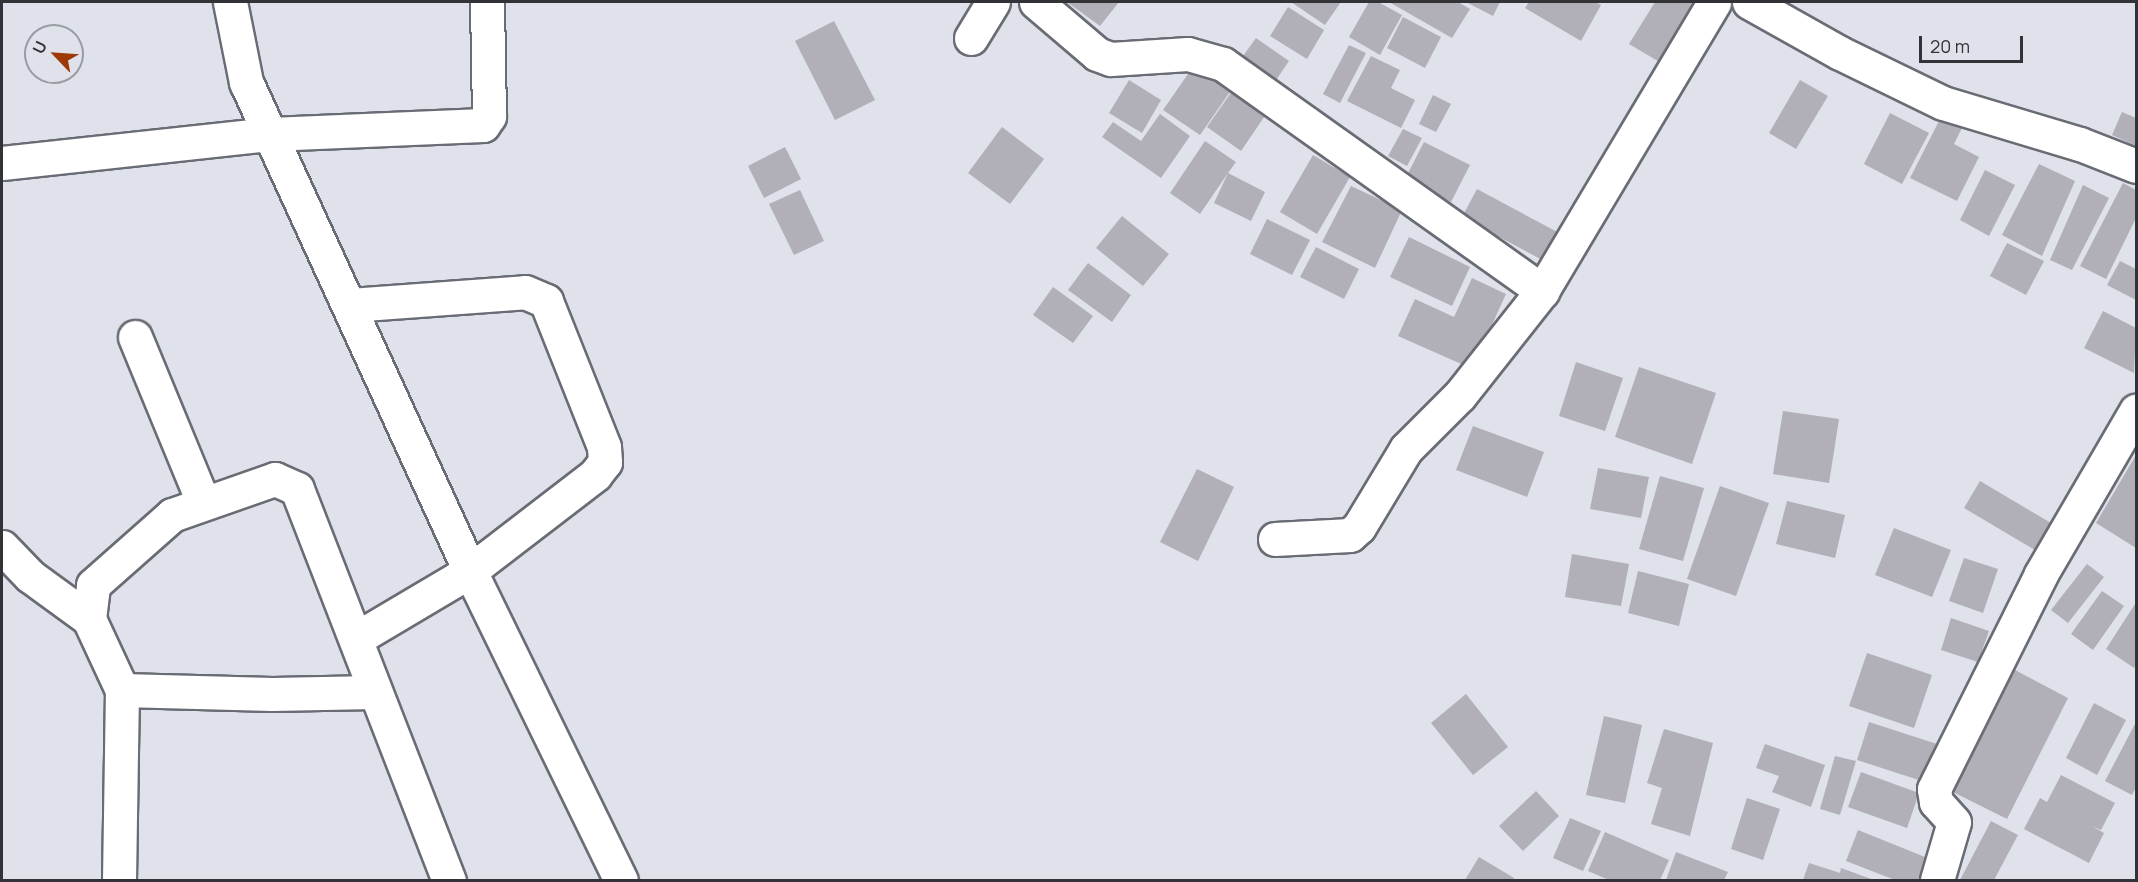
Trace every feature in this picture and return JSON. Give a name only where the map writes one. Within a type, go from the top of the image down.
[{"type":"street","points":[[230,2],[246,82],[470,571],[621,880]]},
{"type":"street","points":[[2,163],[270,134],[483,125],[489,116],[487,2]]},
{"type":"street","points":[[971,38],[993,2]]},
{"type":"street","points":[[1036,2],[1097,54],[1111,59],[1188,54],[1223,64],[1542,291]]},
{"type":"street","points":[[1275,539],[1350,535],[1359,527],[1406,449],[1460,395],[1542,291],[1714,2]]},
{"type":"street","points":[[1770,6],[1943,103],[2080,144],[2136,166]]},
{"type":"street","points":[[350,305],[525,292],[546,301],[604,447],[605,462],[595,475],[470,571],[357,638]]},
{"type":"street","points":[[135,337],[203,502]]},
{"type":"street","points":[[1937,880],[1954,822],[1936,802],[1934,789],[2041,574],[2136,411]]},
{"type":"street","points":[[88,619],[93,585],[172,515],[203,502],[275,479],[291,484],[297,489],[357,638],[374,692],[449,880]]},
{"type":"street","points":[[2,547],[30,576],[88,619],[122,690],[119,880]]},
{"type":"street","points":[[122,690],[272,694],[374,692]]},
{"type":"building","points":[[1067,2],[1119,2],[1100,26]]},
{"type":"building","points":[[1291,2],[1341,2],[1325,25]]},
{"type":"building","points":[[1369,2],[1378,2],[1402,15],[1380,55],[1349,37]]},
{"type":"building","points":[[1389,2],[1458,2],[1470,9],[1452,38]]},
{"type":"building","points":[[1466,2],[1500,2],[1493,16]]},
{"type":"building","points":[[1529,2],[1595,2],[1601,5],[1581,41],[1525,8]]},
{"type":"building","points":[[1655,2],[1695,2],[1663,64],[1629,44]]},
{"type":"building","points":[[1288,7],[1324,30],[1307,59],[1270,36]]},
{"type":"building","points":[[1403,17],[1441,37],[1425,68],[1387,48]]},
{"type":"building","points":[[834,21],[875,100],[835,120],[795,41]]},
{"type":"building","points":[[1256,38],[1289,61],[1272,86],[1238,63]]},
{"type":"building","points":[[1349,45],[1366,53],[1340,103],[1323,94]]},
{"type":"building","points":[[1371,56],[1400,70],[1391,88],[1415,100],[1401,128],[1347,101]]},
{"type":"building","points":[[1197,61],[1234,86],[1200,135],[1163,110]]},
{"type":"building","points":[[1129,80],[1161,100],[1142,133],[1109,113]]},
{"type":"building","points":[[1800,80],[1828,96],[1796,149],[1769,133]]},
{"type":"building","points":[[1237,84],[1271,107],[1241,151],[1207,127]]},
{"type":"building","points":[[1433,95],[1451,104],[1436,132],[1419,124]]},
{"type":"building","points":[[2122,112],[2136,118],[2136,146],[2112,135]]},
{"type":"building","points":[[1890,113],[1929,133],[1902,184],[1864,164]]},
{"type":"building","points":[[1160,114],[1190,136],[1161,178],[1102,137],[1113,122],[1141,141]]},
{"type":"building","points":[[1941,117],[1962,128],[1954,144],[1979,157],[1957,201],[1910,178]]},
{"type":"building","points":[[1002,127],[1044,159],[1010,204],[968,173]]},
{"type":"building","points":[[1403,129],[1422,138],[1407,166],[1388,156]]},
{"type":"building","points":[[1205,141],[1236,162],[1200,214],[1170,193]]},
{"type":"building","points":[[1424,142],[1470,165],[1451,202],[1405,179]]},
{"type":"building","points":[[785,147],[801,179],[764,198],[748,166]]},
{"type":"building","points":[[1313,155],[1350,177],[1317,234],[1280,212]]},
{"type":"building","points":[[2039,164],[2075,181],[2042,256],[2002,235]]},
{"type":"building","points":[[1985,170],[2015,185],[1989,236],[1960,220]]},
{"type":"building","points":[[1228,173],[1265,192],[1251,221],[1214,203]]},
{"type":"building","points":[[2123,183],[2136,190],[2136,218],[2106,279],[2080,266]]},
{"type":"building","points":[[2083,185],[2109,198],[2072,270],[2050,260]]},
{"type":"building","points":[[1351,186],[1402,210],[1375,268],[1322,242]]},
{"type":"building","points":[[1477,189],[1561,234],[1546,262],[1462,217]]},
{"type":"building","points":[[800,190],[824,241],[794,255],[769,204]]},
{"type":"building","points":[[1122,216],[1169,254],[1143,286],[1096,248]]},
{"type":"building","points":[[1267,219],[1310,240],[1292,275],[1250,254]]},
{"type":"building","points":[[1409,237],[1470,267],[1452,306],[1390,277]]},
{"type":"building","points":[[2007,243],[2044,261],[2026,295],[1990,276]]},
{"type":"building","points":[[1316,247],[1359,269],[1344,299],[1300,277]]},
{"type":"building","points":[[2120,261],[2136,269],[2136,300],[2107,285]]},
{"type":"building","points":[[1088,263],[1131,295],[1112,322],[1068,290]]},
{"type":"building","points":[[1472,278],[1506,294],[1481,349],[1468,367],[1398,336],[1415,299],[1454,317]]},
{"type":"building","points":[[1053,287],[1093,316],[1073,343],[1033,315]]},
{"type":"building","points":[[2103,311],[2136,328],[2134,373],[2084,348]]},
{"type":"building","points":[[1576,362],[1623,378],[1605,431],[1559,416]]},
{"type":"building","points":[[1639,367],[1716,393],[1692,464],[1615,437]]},
{"type":"building","points":[[1783,411],[1839,419],[1829,483],[1773,474]]},
{"type":"building","points":[[1473,426],[1544,452],[1527,497],[1456,470]]},
{"type":"building","points":[[2136,455],[2136,548],[2096,523]]},
{"type":"building","points":[[1598,468],[1649,477],[1641,518],[1590,509]]},
{"type":"building","points":[[1197,469],[1234,487],[1198,561],[1160,542]]},
{"type":"building","points":[[1660,476],[1704,488],[1683,561],[1639,549]]},
{"type":"building","points":[[1980,481],[2056,526],[2040,553],[1964,508]]},
{"type":"building","points":[[1720,486],[1769,503],[1736,596],[1687,579]]},
{"type":"building","points":[[1787,501],[1845,515],[1835,558],[1776,544]]},
{"type":"building","points":[[1894,528],[1951,550],[1932,597],[1875,575]]},
{"type":"building","points":[[1572,554],[1629,564],[1621,606],[1565,597]]},
{"type":"building","points":[[1964,558],[1998,569],[1983,613],[1949,601]]},
{"type":"building","points":[[2087,564],[2104,577],[2068,623],[2051,610]]},
{"type":"building","points":[[1638,571],[1689,584],[1679,626],[1628,613]]},
{"type":"building","points":[[2102,591],[2124,606],[2093,650],[2071,634]]},
{"type":"building","points":[[2135,604],[2136,664],[2134,668],[2106,649]]},
{"type":"building","points":[[1951,618],[1989,631],[1978,662],[1941,650]]},
{"type":"building","points":[[1867,653],[1932,675],[1914,728],[1849,706]]},
{"type":"building","points":[[2015,670],[2068,698],[2007,819],[1953,792]]},
{"type":"building","points":[[1466,694],[1508,747],[1473,775],[1431,723]]},
{"type":"building","points":[[2094,703],[2126,720],[2097,775],[2066,758]]},
{"type":"building","points":[[1604,716],[1642,725],[1625,803],[1586,795]]},
{"type":"building","points":[[1869,722],[1937,744],[1925,782],[1857,760]]},
{"type":"building","points":[[2136,722],[2136,787],[2132,795],[2105,781]]},
{"type":"building","points":[[1664,729],[1713,743],[1690,836],[1651,824],[1662,788],[1647,783]]},
{"type":"building","points":[[1765,744],[1825,765],[1811,807],[1772,792],[1779,776],[1756,768]]},
{"type":"building","points":[[1835,756],[1856,761],[1840,815],[1820,809]]},
{"type":"building","points":[[1861,772],[1919,793],[1907,828],[1848,807]]},
{"type":"building","points":[[2061,775],[2115,803],[2101,830],[2092,826],[2104,833],[2089,863],[2024,829],[2040,798],[2047,802]]},
{"type":"building","points":[[1536,791],[1559,816],[1523,851],[1499,826]]},
{"type":"building","points":[[1747,798],[1780,809],[1763,860],[1731,849]]},
{"type":"building","points":[[1570,818],[1601,831],[1583,871],[1553,858]]},
{"type":"building","points":[[1991,821],[2018,835],[1994,880],[1960,880]]},
{"type":"building","points":[[1858,830],[1930,859],[1922,880],[1895,880],[1846,861]]},
{"type":"building","points":[[1605,832],[1669,860],[1660,880],[1609,880],[1588,871]]},
{"type":"building","points":[[1676,852],[1728,872],[1724,880],[1666,880]]},
{"type":"building","points":[[1479,857],[1514,878],[1513,880],[1465,880]]},
{"type":"building","points":[[1809,863],[1840,873],[1841,868],[1874,880],[1803,880]]}]
